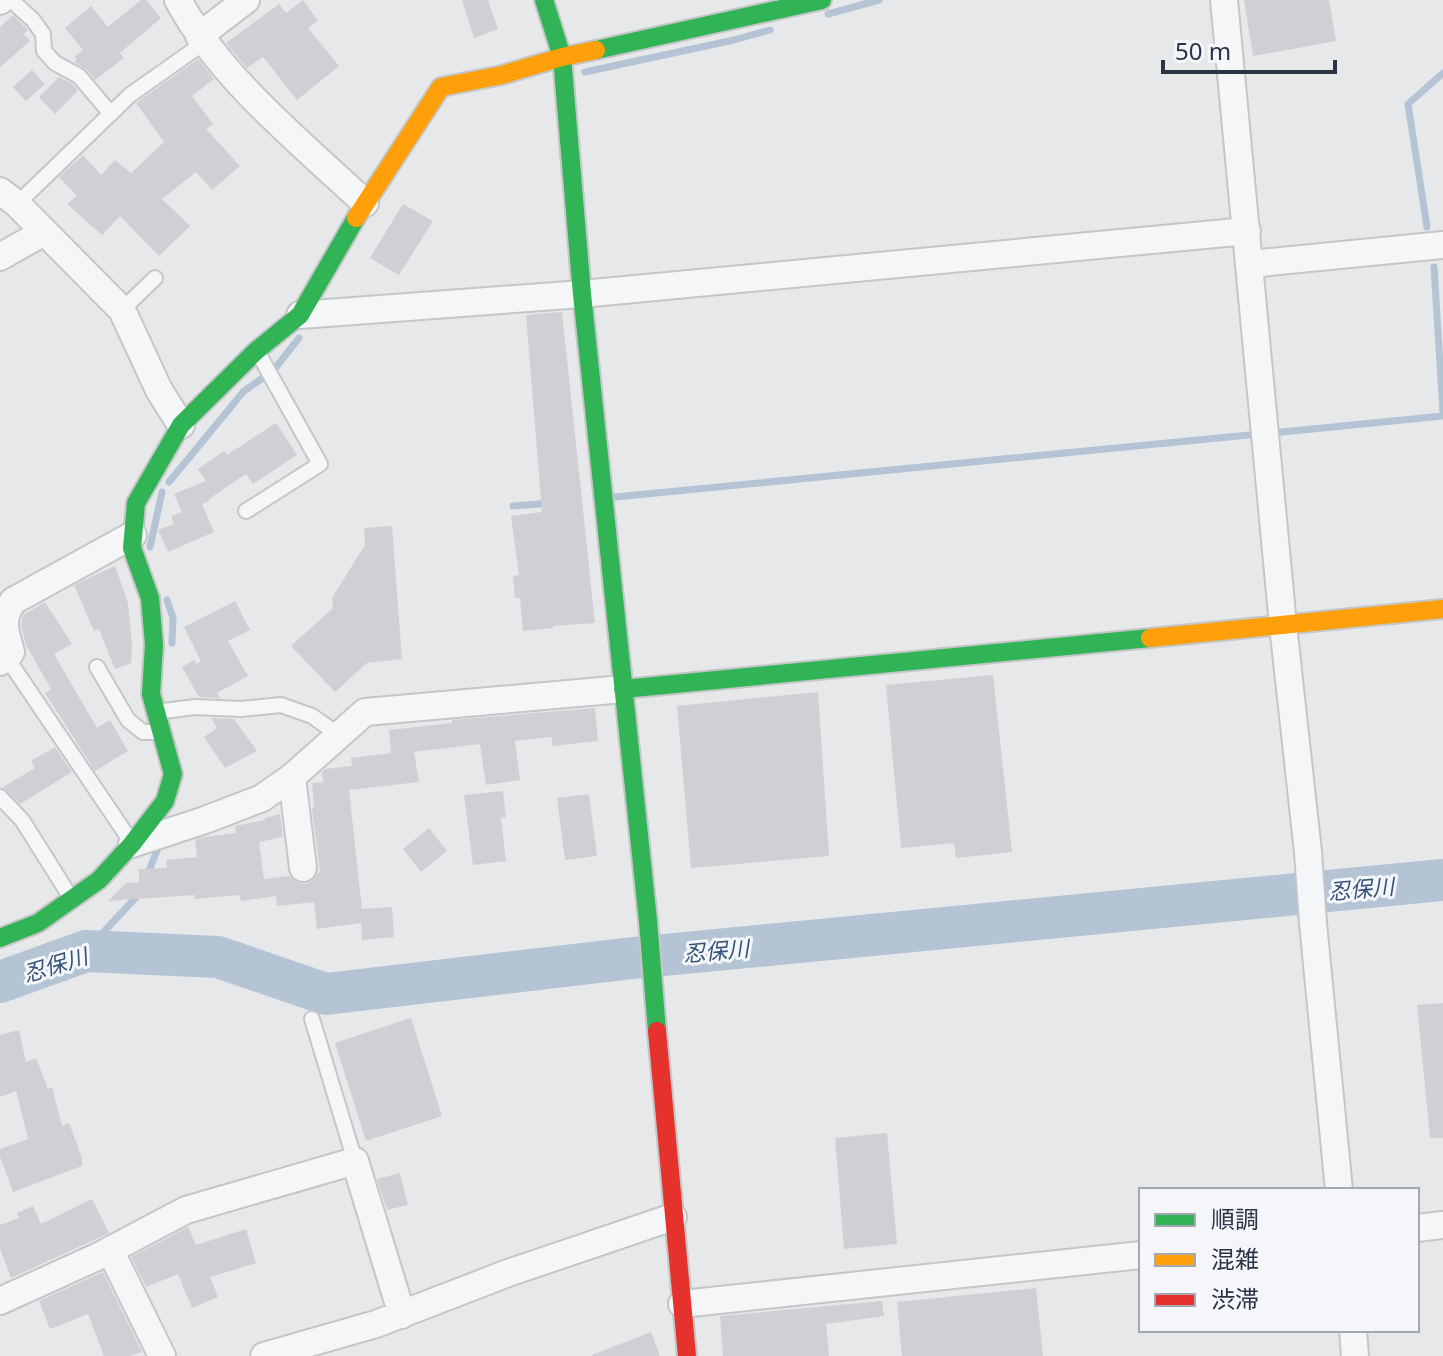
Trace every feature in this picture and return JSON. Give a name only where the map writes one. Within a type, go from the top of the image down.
[{"type":"street","points":[[178,0],[202,39],[253,98],[365,203]]},
{"type":"street","points":[[202,39],[246,0]]},
{"type":"street","points":[[544,0],[562,57],[582,294],[648,921],[687,1356]]},
{"type":"street","points":[[0,938],[38,923],[99,880],[165,801],[173,774],[151,694],[154,645],[150,598],[132,548],[136,503],[181,425],[256,351],[300,315],[365,203],[441,87],[822,0]]},
{"type":"street","points":[[1224,0],[1339,1188]]},
{"type":"street","points":[[8,197],[122,310],[159,390],[181,425]]},
{"type":"street","points":[[300,315],[582,294],[1247,231]]},
{"type":"street","points":[[0,257],[44,232]]},
{"type":"street","points":[[1250,264],[1443,245]]},
{"type":"street","points":[[3,660],[11,652],[5,615],[13,601],[133,535]]},
{"type":"street","points":[[132,844],[262,798],[292,777],[365,712],[1443,609]]},
{"type":"street","points":[[292,777],[303,868]]},
{"type":"street","points":[[0,1301],[110,1250],[186,1210],[355,1161],[402,1315]]},
{"type":"street","points":[[264,1356],[376,1324],[508,1273],[673,1217]]},
{"type":"street","points":[[1419,1228],[1443,1225]]},
{"type":"street","points":[[110,1250],[162,1356]]},
{"type":"street","points":[[682,1304],[1139,1255]]},
{"type":"street","points":[[1353,1332],[1355,1356]]},
{"type":"lane","points":[[11,0],[43,34],[44,51],[55,63],[79,76],[111,114]]},
{"type":"lane","points":[[8,197],[202,39]]},
{"type":"lane","points":[[122,310],[155,278]]},
{"type":"lane","points":[[246,511],[320,464],[256,351]]},
{"type":"lane","points":[[3,660],[132,844]]},
{"type":"lane","points":[[97,667],[128,720],[143,732],[161,732]]},
{"type":"lane","points":[[156,712],[195,707],[241,709],[281,705],[312,716],[339,735]]},
{"type":"lane","points":[[0,797],[22,820],[72,899]]},
{"type":"lane","points":[[312,1019],[355,1161]]},
{"type":"building","points":[[141,0],[146,0],[161,18],[120,53],[124,58],[95,80],[86,69],[74,62],[77,60],[74,57],[83,50],[65,28],[91,6],[108,27]]},
{"type":"building","points":[[303,0],[318,21],[308,28],[339,66],[297,100],[263,57],[247,68],[226,43],[279,4],[286,13]]},
{"type":"building","points":[[462,0],[488,0],[498,29],[474,38]]},
{"type":"building","points":[[1244,0],[1329,0],[1336,41],[1253,56]]},
{"type":"building","points":[[13,15],[28,30],[24,34],[30,41],[0,67],[0,27]]},
{"type":"building","points":[[198,59],[214,79],[192,96],[213,124],[206,129],[240,166],[212,190],[196,172],[162,199],[190,226],[159,256],[120,216],[102,235],[67,204],[77,196],[59,177],[83,155],[101,175],[115,160],[131,173],[164,142],[136,103]]},
{"type":"building","points":[[32,70],[45,84],[26,101],[13,87]]},
{"type":"building","points":[[59,77],[73,84],[78,91],[55,114],[39,97]]},
{"type":"building","points":[[403,204],[433,221],[399,275],[370,258]]},
{"type":"building","points":[[562,312],[595,623],[523,631],[520,598],[515,598],[513,576],[519,575],[511,516],[542,512],[526,315]]},
{"type":"building","points":[[276,423],[297,455],[253,484],[246,474],[202,504],[214,532],[168,552],[158,530],[174,524],[171,516],[182,512],[174,494],[206,481],[198,469],[224,451],[227,455]]},
{"type":"building","points":[[392,526],[402,659],[367,663],[335,692],[291,646],[333,608],[332,598],[365,545],[364,528]]},
{"type":"building","points":[[115,566],[128,603],[132,645],[131,663],[115,669],[99,629],[94,631],[74,585]]},
{"type":"building","points":[[235,601],[250,630],[228,641],[248,676],[217,693],[220,698],[199,697],[182,667],[194,660],[196,664],[201,661],[184,627]]},
{"type":"building","points":[[45,602],[72,644],[54,654],[97,728],[110,720],[128,751],[95,771],[45,693],[51,689],[26,645],[21,625],[23,615]]},
{"type":"building","points":[[993,675],[1012,852],[956,858],[954,843],[901,848],[886,685]]},
{"type":"building","points":[[818,692],[829,856],[691,868],[677,706]]},
{"type":"building","points":[[595,708],[598,741],[552,746],[552,737],[515,741],[520,780],[486,785],[480,744],[414,752],[419,782],[349,790],[362,909],[392,907],[394,937],[362,940],[361,923],[317,929],[314,902],[277,906],[276,896],[241,901],[240,895],[194,899],[194,895],[108,901],[126,883],[139,882],[139,869],[167,868],[166,860],[197,857],[195,840],[236,833],[235,826],[280,814],[283,837],[259,842],[264,879],[289,876],[296,882],[306,884],[320,872],[312,783],[323,782],[322,772],[325,769],[352,766],[351,758],[391,753],[389,730],[452,723],[452,720]]},
{"type":"building","points":[[211,718],[234,719],[257,751],[225,768],[204,737],[217,728]]},
{"type":"building","points":[[55,747],[72,772],[20,804],[3,787],[35,768],[31,761]]},
{"type":"building","points":[[503,791],[506,817],[501,818],[506,861],[473,865],[464,795]]},
{"type":"building","points":[[589,794],[597,856],[565,860],[557,798]]},
{"type":"building","points":[[429,828],[447,851],[421,872],[403,849]]},
{"type":"building","points":[[1443,1003],[1443,1138],[1430,1138],[1417,1005]]},
{"type":"building","points":[[411,1018],[442,1116],[366,1141],[335,1043]]},
{"type":"building","points":[[19,1030],[26,1062],[36,1058],[48,1089],[52,1087],[62,1126],[69,1123],[82,1166],[13,1192],[0,1149],[28,1139],[16,1091],[0,1097],[0,1035]]},
{"type":"building","points":[[887,1133],[897,1244],[844,1249],[835,1138]]},
{"type":"building","points":[[400,1173],[408,1205],[387,1210],[377,1179]]},
{"type":"building","points":[[92,1199],[109,1233],[11,1278],[0,1248],[0,1225],[19,1218],[17,1213],[33,1206],[41,1224]]},
{"type":"building","points":[[188,1227],[196,1245],[246,1229],[256,1263],[210,1277],[218,1297],[192,1308],[178,1274],[146,1287],[131,1257]]},
{"type":"building","points":[[103,1272],[142,1352],[130,1356],[104,1356],[88,1314],[50,1329],[39,1301]]},
{"type":"building","points":[[1036,1288],[1043,1356],[902,1356],[897,1302]]},
{"type":"building","points":[[882,1301],[884,1316],[826,1324],[829,1356],[723,1356],[720,1316]]},
{"type":"building","points":[[651,1332],[660,1356],[592,1355]]},
{"type":"waterway","points":[[828,14],[879,0]]},
{"type":"waterway","points":[[585,72],[770,30]]},
{"type":"waterway","points":[[1427,227],[1408,104],[1443,73]]},
{"type":"waterway","points":[[1434,267],[1443,412]]},
{"type":"waterway","points":[[169,482],[244,391],[273,371],[299,338]]},
{"type":"waterway","points":[[1272,433],[1443,416]]},
{"type":"waterway","points":[[615,497],[1259,434]]},
{"type":"waterway","points":[[150,547],[162,492]]},
{"type":"waterway","points":[[513,506],[551,503]]},
{"type":"waterway","points":[[167,600],[173,618],[172,643]]},
{"type":"waterway","points":[[147,876],[160,843]]},
{"type":"waterway","name":"忍保川","points":[[0,982],[86,951],[218,957],[326,994],[633,958],[1443,880]]},
{"type":"waterway","points":[[86,951],[139,894]]},
{"type":"traffic: fast","points":[[544,0],[562,57],[582,294],[657,1031]]},
{"type":"traffic: fast","points":[[596,50],[822,0]]},
{"type":"traffic: fast","points":[[0,938],[38,923],[99,880],[165,801],[173,774],[151,694],[154,645],[150,598],[132,548],[136,503],[181,425],[256,351],[300,315],[356,218]]},
{"type":"traffic: fast","points":[[623,689],[1150,638]]},
{"type":"traffic: slow","points":[[356,218],[441,87],[502,75],[596,50]]},
{"type":"traffic: slow","points":[[1150,638],[1443,609]]},
{"type":"traffic: jam","points":[[657,1031],[687,1356]]}]
